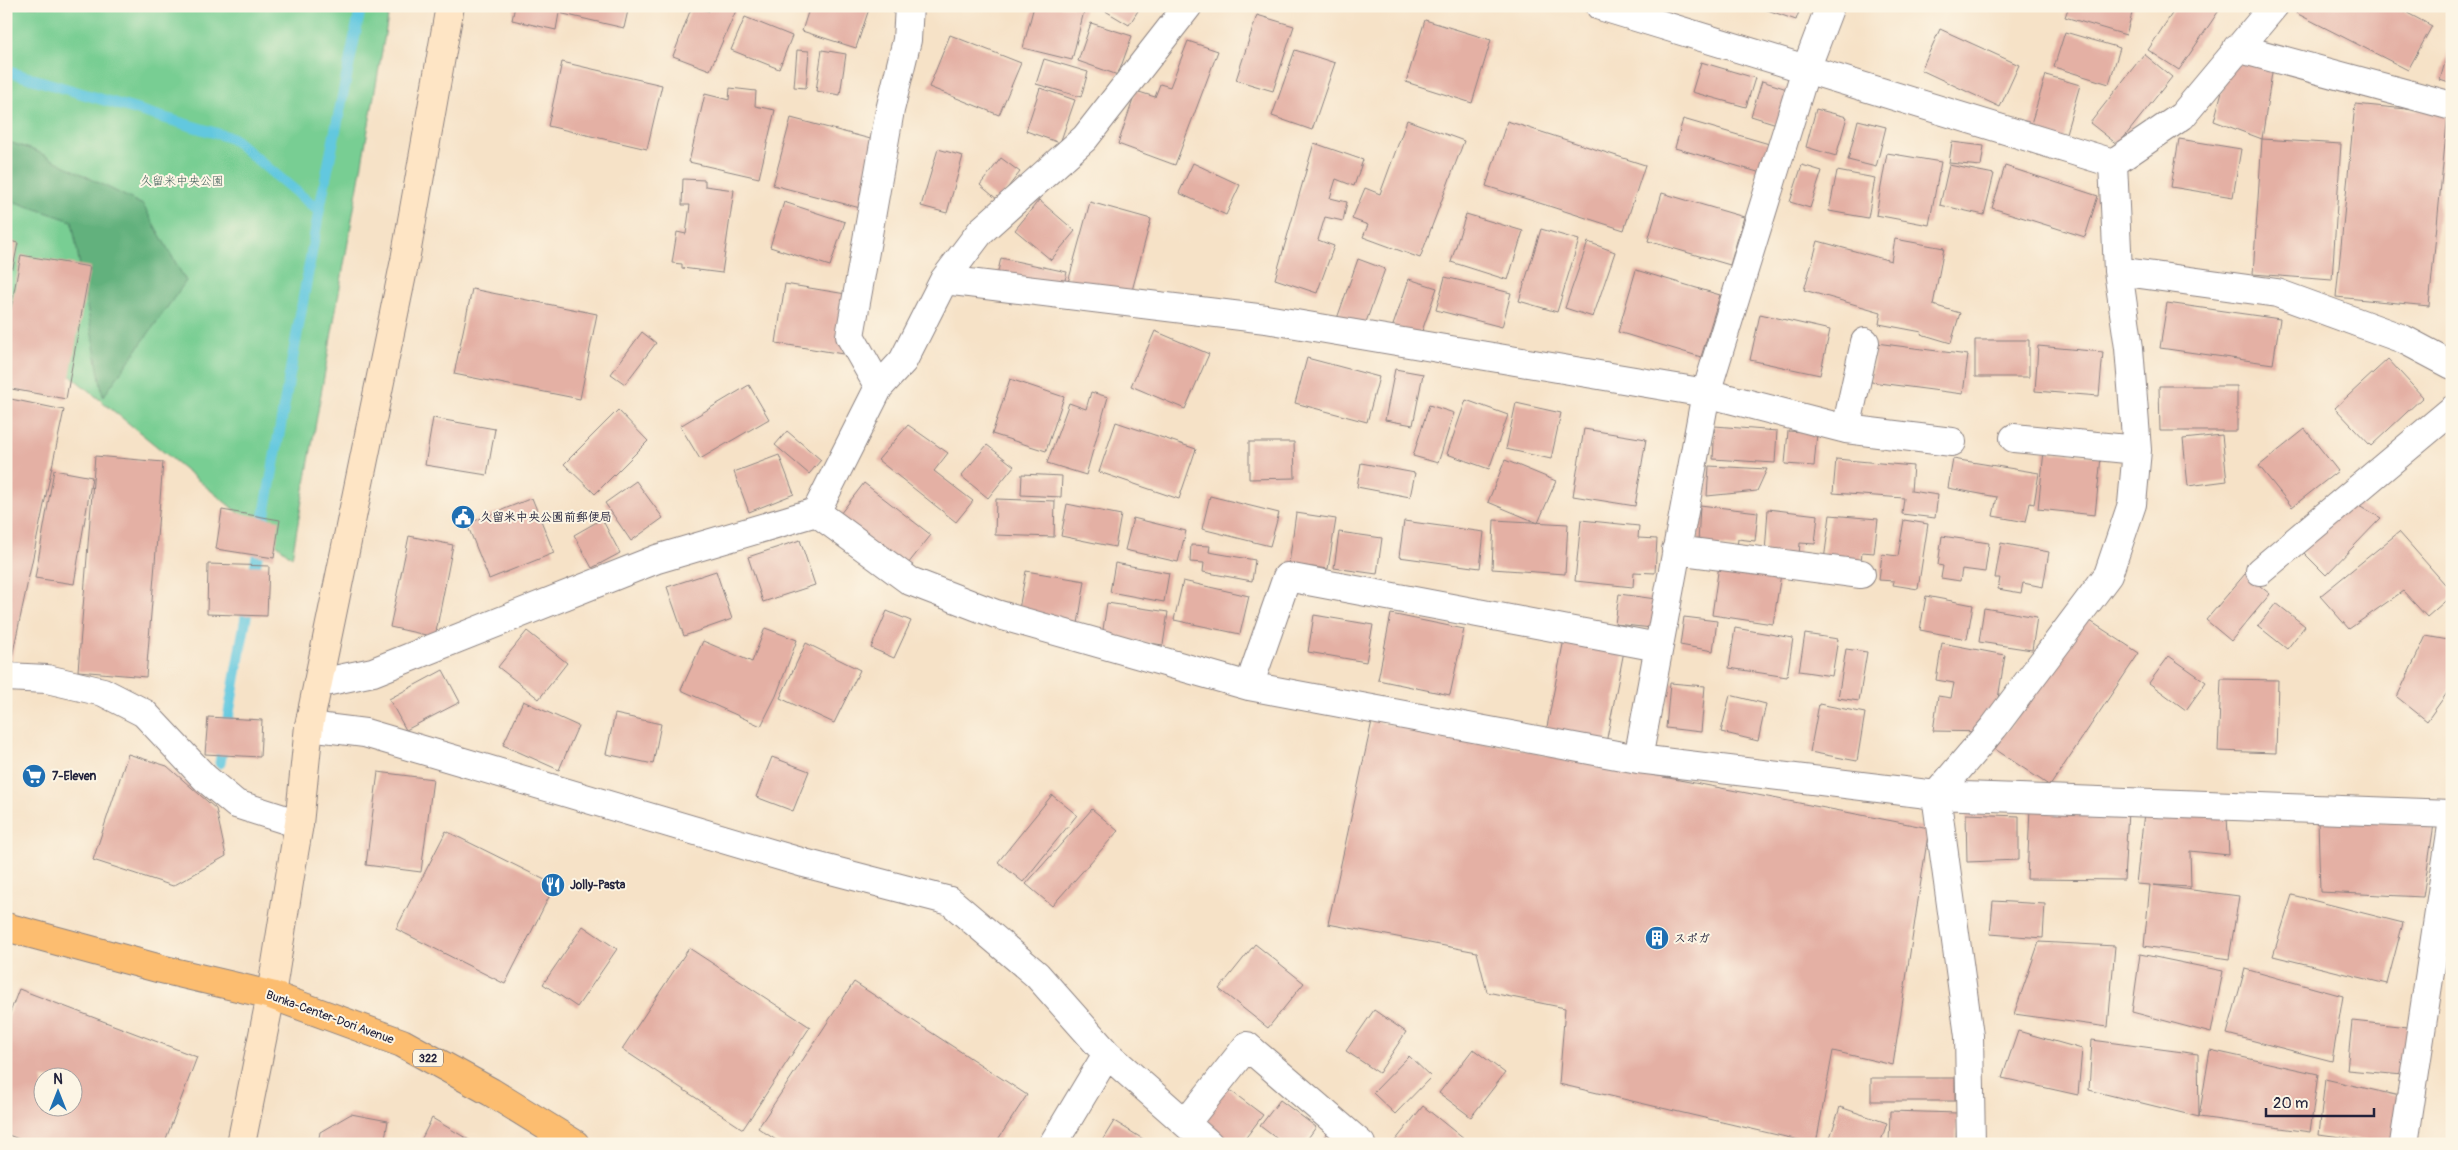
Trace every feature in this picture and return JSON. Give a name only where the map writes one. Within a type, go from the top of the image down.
[{"type":"highway","name":"Bunka-Center-Dori Avenue","points":[[6,927],[161,970],[271,994],[402,1043],[491,1092],[575,1144]]},
{"type":"street","points":[[241,1144],[271,994],[299,824],[309,726],[320,683],[405,260],[450,6]]},
{"type":"street","points":[[879,387],[850,336],[890,110],[907,40],[909,6]]},
{"type":"street","points":[[320,683],[373,672],[657,559],[816,512],[879,387],[903,361],[944,280],[980,231],[1085,138],[1188,6]]},
{"type":"street","points":[[1600,6],[2113,164]]},
{"type":"street","points":[[1638,759],[1706,393],[1806,69],[1830,6]]},
{"type":"street","points":[[2113,164],[2182,116],[2274,6]]},
{"type":"street","points":[[2237,48],[2452,106]]},
{"type":"street","points":[[1971,1144],[1969,1036],[1936,795],[1994,727],[2108,575],[2132,504],[2137,450],[2129,348],[2118,271],[2113,164]]},
{"type":"street","points":[[2118,271],[2277,293],[2403,339],[2452,365]]},
{"type":"street","points":[[944,280],[1266,319],[1706,393],[1846,429],[1952,442]]},
{"type":"street","points":[[1846,429],[1865,342]]},
{"type":"street","points":[[2260,571],[2452,410]]},
{"type":"street","points":[[2014,438],[2137,450]]},
{"type":"street","points":[[816,512],[910,581],[996,614],[1249,686],[1638,759],[1936,795],[2452,814]]},
{"type":"street","points":[[1676,550],[1862,574]]},
{"type":"street","points":[[1249,686],[1287,577],[1658,647]]},
{"type":"street","points":[[6,677],[46,679],[103,692],[144,712],[205,778],[236,804],[299,824]]},
{"type":"street","points":[[309,726],[365,733],[804,863],[950,901],[1037,975],[1107,1054],[1209,1144]]},
{"type":"street","points":[[2404,1144],[2452,826]]},
{"type":"street","points":[[1186,1123],[1247,1046],[1361,1144]]},
{"type":"street","points":[[1053,1144],[1107,1054]]},
{"type":"green space","name":"久留米中央公園","points":[[6,6],[390,6],[292,557],[6,323]]},
{"type":"green space","points":[[6,141],[36,151],[143,205],[186,281],[103,397],[72,221],[6,199]]},
{"type":"building","points":[[515,6],[629,6],[624,28],[559,13],[556,30],[512,20]]},
{"type":"building","points":[[692,6],[709,11],[711,6],[738,6],[710,70],[673,56]]},
{"type":"building","points":[[810,6],[870,6],[856,48],[802,31]]},
{"type":"building","points":[[1034,6],[1085,7],[1072,60],[1023,48]]},
{"type":"building","points":[[1097,6],[1141,6],[1129,25]]},
{"type":"building","points":[[1756,6],[1801,6],[1796,20]]},
{"type":"building","points":[[2069,6],[2134,6],[2126,35],[2065,17]]},
{"type":"building","points":[[2177,6],[2222,6],[2179,70],[2148,50]]},
{"type":"building","points":[[2300,6],[2394,6],[2432,26],[2408,70],[2296,13]]},
{"type":"building","points":[[1257,15],[1294,26],[1273,91],[1236,80]]},
{"type":"building","points":[[745,17],[792,36],[779,69],[731,50]]},
{"type":"building","points":[[1425,20],[1491,40],[1472,103],[1406,82]]},
{"type":"building","points":[[1091,23],[1132,36],[1118,75],[1078,61]]},
{"type":"building","points":[[1940,29],[2019,65],[2000,107],[1921,70]]},
{"type":"building","points":[[2065,32],[2120,48],[2109,84],[2054,67]]},
{"type":"building","points":[[950,35],[1021,63],[999,115],[929,87]]},
{"type":"building","points":[[1188,41],[1218,51],[1175,165],[1118,144],[1136,91],[1155,97],[1160,84],[1170,87]]},
{"type":"building","points":[[2452,41],[2452,84],[2440,80]]},
{"type":"building","points":[[797,50],[809,51],[806,88],[794,87]]},
{"type":"building","points":[[822,50],[846,54],[840,95],[816,91]]},
{"type":"building","points":[[1295,50],[1335,63],[1312,130],[1272,116]]},
{"type":"building","points":[[2144,54],[2172,77],[2118,145],[2090,123]]},
{"type":"building","points":[[2232,54],[2273,66],[2262,139],[2214,121]]},
{"type":"building","points":[[1044,59],[1088,72],[1081,97],[1036,84]]},
{"type":"building","points":[[562,62],[662,85],[647,149],[548,126]]},
{"type":"building","points":[[1701,62],[1755,78],[1746,107],[1692,92]]},
{"type":"building","points":[[2046,75],[2080,85],[2064,140],[2029,130]]},
{"type":"building","points":[[1762,81],[1790,90],[1780,125],[1751,116]]},
{"type":"building","points":[[730,88],[756,91],[755,106],[775,110],[759,178],[689,162],[705,94],[729,100]]},
{"type":"building","points":[[1040,88],[1075,100],[1060,143],[1026,131]]},
{"type":"building","points":[[2355,104],[2448,113],[2429,306],[2336,297]]},
{"type":"building","points":[[1816,109],[1847,117],[1836,156],[1806,147]]},
{"type":"building","points":[[791,118],[882,142],[864,209],[773,185]]},
{"type":"building","points":[[1683,119],[1783,148],[1775,177],[1675,148]]},
{"type":"building","points":[[1407,120],[1464,141],[1420,258],[1363,237],[1368,225],[1352,219],[1365,188],[1380,194]]},
{"type":"building","points":[[1858,120],[1886,127],[1876,167],[1848,160]]},
{"type":"building","points":[[1507,121],[1645,165],[1624,230],[1486,186]]},
{"type":"building","points":[[2179,139],[2241,149],[2233,197],[2171,187]]},
{"type":"building","points":[[2262,139],[2341,144],[2332,280],[2253,274]]},
{"type":"building","points":[[1952,142],[1984,146],[1981,166],[1949,163]]},
{"type":"building","points":[[1314,143],[1363,160],[1354,186],[1336,179],[1330,198],[1347,202],[1343,221],[1325,217],[1318,240],[1334,246],[1317,293],[1275,279]]},
{"type":"building","points":[[938,149],[963,156],[947,213],[921,206]]},
{"type":"building","points":[[1887,153],[1941,162],[1929,225],[1876,215]]},
{"type":"building","points":[[1001,158],[1020,172],[998,200],[980,185]]},
{"type":"building","points":[[1193,163],[1240,185],[1226,215],[1179,193]]},
{"type":"building","points":[[1802,165],[1822,171],[1810,208],[1790,202]]},
{"type":"building","points":[[1949,165],[1994,174],[1984,215],[1940,205]]},
{"type":"building","points":[[2005,166],[2098,196],[2085,237],[1992,208]]},
{"type":"building","points":[[1837,171],[1875,178],[1868,218],[1829,211]]},
{"type":"building","points":[[683,179],[705,180],[705,186],[734,190],[722,273],[682,268],[682,264],[672,263],[677,232],[686,234],[690,205],[682,205]]},
{"type":"building","points":[[1662,193],[1744,217],[1730,265],[1648,241]]},
{"type":"building","points":[[1039,200],[1075,231],[1051,260],[1015,230]]},
{"type":"building","points":[[784,202],[845,222],[830,266],[770,247]]},
{"type":"building","points":[[1090,202],[1151,219],[1129,302],[1067,286]]},
{"type":"building","points":[[1466,214],[1523,231],[1508,280],[1451,262]]},
{"type":"building","points":[[1541,229],[1579,240],[1557,312],[1519,301]]},
{"type":"building","points":[[1895,239],[1944,248],[1933,305],[1960,313],[1951,343],[1921,334],[1922,332],[1879,324],[1881,312],[1804,290],[1818,241],[1891,261]]},
{"type":"building","points":[[6,240],[18,243],[13,268],[6,267]]},
{"type":"building","points":[[1588,242],[1615,252],[1593,317],[1565,308]]},
{"type":"building","points":[[21,255],[90,267],[66,399],[6,388],[6,334]]},
{"type":"building","points":[[1001,258],[1067,272],[1059,304],[994,289]]},
{"type":"building","points":[[1358,259],[1385,269],[1361,336],[1334,327]]},
{"type":"building","points":[[1636,270],[1720,295],[1701,357],[1618,332]]},
{"type":"building","points":[[1445,277],[1511,293],[1502,327],[1436,310]]},
{"type":"building","points":[[1409,279],[1437,288],[1422,331],[1419,330],[1413,343],[1390,334]]},
{"type":"building","points":[[785,284],[852,295],[843,354],[776,343]]},
{"type":"building","points":[[472,289],[597,314],[580,399],[454,374]]},
{"type":"building","points":[[2167,303],[2280,319],[2273,364],[2160,348]]},
{"type":"building","points":[[1760,314],[1830,330],[1820,375],[1750,360]]},
{"type":"building","points":[[1155,331],[1209,354],[1185,409],[1131,386]]},
{"type":"building","points":[[642,332],[656,343],[625,384],[611,374]]},
{"type":"building","points":[[1975,340],[2029,340],[2029,377],[1975,377]]},
{"type":"building","points":[[1876,343],[1968,355],[1963,394],[1871,382]]},
{"type":"building","points":[[2038,346],[2103,352],[2099,396],[2035,391]]},
{"type":"building","points":[[1307,358],[1379,377],[1367,422],[1295,403]]},
{"type":"building","points":[[2388,359],[2423,397],[2371,446],[2335,408]]},
{"type":"building","points":[[1395,369],[1423,374],[1413,425],[1385,420]]},
{"type":"building","points":[[1010,379],[1064,397],[1046,451],[992,434]]},
{"type":"building","points":[[749,385],[769,419],[700,459],[680,426]]},
{"type":"building","points":[[2159,386],[2237,386],[2237,431],[2160,431]]},
{"type":"building","points":[[1091,392],[1108,397],[1086,475],[1047,463],[1069,403],[1086,409]]},
{"type":"building","points":[[6,398],[64,410],[9,671],[6,670]]},
{"type":"building","points":[[1466,400],[1508,415],[1489,469],[1447,454]]},
{"type":"building","points":[[1516,403],[1561,413],[1551,459],[1506,449]]},
{"type":"building","points":[[1429,405],[1454,413],[1438,463],[1413,456]]},
{"type":"building","points":[[618,410],[648,441],[595,494],[564,464]]},
{"type":"building","points":[[433,418],[495,429],[487,475],[425,465]]},
{"type":"building","points":[[1116,422],[1196,449],[1179,499],[1099,472]]},
{"type":"building","points":[[908,425],[948,453],[934,471],[973,501],[956,522],[878,460]]},
{"type":"building","points":[[1715,426],[1777,431],[1775,463],[1713,459]]},
{"type":"building","points":[[1584,429],[1646,439],[1635,506],[1573,496]]},
{"type":"building","points":[[2305,429],[2338,471],[2292,507],[2259,466]]},
{"type":"building","points":[[787,431],[821,460],[809,474],[775,445]]},
{"type":"building","points":[[1788,431],[1817,433],[1814,466],[1785,464]]},
{"type":"building","points":[[2222,435],[2227,481],[2188,486],[2183,439]]},
{"type":"building","points":[[1249,442],[1294,442],[1295,478],[1249,479]]},
{"type":"building","points":[[987,445],[1014,466],[988,498],[961,476]]},
{"type":"building","points":[[2044,451],[2101,457],[2095,515],[2038,509]]},
{"type":"building","points":[[779,455],[794,494],[749,512],[734,472]]},
{"type":"building","points":[[95,456],[163,462],[146,677],[78,671]]},
{"type":"building","points":[[1836,459],[1913,466],[1911,491],[1938,495],[1935,518],[1902,514],[1904,498],[1833,493]]},
{"type":"building","points":[[1953,459],[2039,473],[2034,504],[2030,503],[2026,522],[1993,516],[1997,497],[1948,488]]},
{"type":"building","points":[[1505,460],[1556,481],[1538,523],[1488,502]]},
{"type":"building","points":[[1361,463],[1415,473],[1410,497],[1357,487]]},
{"type":"building","points":[[1709,466],[1767,469],[1757,491],[1707,496]]},
{"type":"building","points":[[54,470],[92,477],[74,584],[35,578]]},
{"type":"building","points":[[1022,474],[1062,476],[1061,497],[1021,495]]},
{"type":"building","points":[[636,481],[663,518],[631,541],[605,503]]},
{"type":"building","points":[[864,483],[931,535],[904,569],[837,518]]},
{"type":"building","points":[[1210,496],[1279,513],[1270,546],[1202,529]]},
{"type":"building","points":[[532,498],[554,553],[489,579],[467,524]]},
{"type":"building","points":[[2347,498],[2381,518],[2326,575],[2300,549]]},
{"type":"building","points":[[996,499],[1055,501],[1054,537],[995,535]]},
{"type":"building","points":[[1067,504],[1121,515],[1115,547],[1061,536]]},
{"type":"building","points":[[1700,505],[1758,512],[1755,541],[1738,539],[1737,547],[1698,543]]},
{"type":"building","points":[[1768,509],[1818,515],[1815,544],[1800,543],[1799,556],[1765,553]]},
{"type":"building","points":[[222,510],[280,520],[274,558],[216,549]]},
{"type":"building","points":[[1296,513],[1336,519],[1328,569],[1289,564]]},
{"type":"building","points":[[1830,515],[1878,519],[1874,553],[1862,552],[1861,564],[1824,560]]},
{"type":"building","points":[[1133,518],[1186,531],[1178,562],[1125,550]]},
{"type":"building","points":[[602,519],[620,553],[592,568],[574,535]]},
{"type":"building","points":[[1494,520],[1568,524],[1565,574],[1492,569]]},
{"type":"building","points":[[1581,520],[1639,526],[1638,538],[1657,539],[1655,573],[1634,572],[1633,587],[1575,581]]},
{"type":"building","points":[[1904,520],[1928,524],[1918,589],[1893,585],[1894,581],[1879,580],[1882,554],[1898,556]]},
{"type":"building","points":[[1404,521],[1484,532],[1480,568],[1399,557]]},
{"type":"building","points":[[1339,532],[1382,538],[1377,574],[1334,568]]},
{"type":"building","points":[[2399,532],[2452,592],[2452,595],[2427,617],[2403,591],[2349,629],[2320,596]]},
{"type":"building","points":[[409,536],[453,545],[435,637],[390,627]]},
{"type":"building","points":[[1942,536],[1989,543],[1985,572],[1962,569],[1960,581],[1941,578],[1943,566],[1938,565]]},
{"type":"building","points":[[800,540],[815,585],[763,602],[748,557]]},
{"type":"building","points":[[2001,543],[2049,552],[2043,587],[2023,583],[2021,593],[1998,589],[2000,578],[1995,578]]},
{"type":"building","points":[[1191,545],[1210,546],[1209,552],[1255,560],[1252,581],[1203,572],[1204,563],[1190,562]]},
{"type":"building","points":[[1115,563],[1169,573],[1164,602],[1110,592]]},
{"type":"building","points":[[208,564],[269,566],[267,616],[207,614]]},
{"type":"building","points":[[1719,565],[1781,574],[1773,624],[1712,615]]},
{"type":"building","points":[[716,571],[732,619],[684,636],[667,587]]},
{"type":"building","points":[[1026,571],[1085,581],[1077,630],[1017,620]]},
{"type":"building","points":[[2245,574],[2270,594],[2231,641],[2206,620]]},
{"type":"building","points":[[1183,581],[1249,596],[1240,634],[1174,620]]},
{"type":"building","points":[[1619,594],[1656,599],[1652,628],[1615,624]]},
{"type":"building","points":[[1926,596],[1973,605],[1967,639],[1920,630]]},
{"type":"building","points":[[1107,603],[1168,612],[1163,645],[1102,636]]},
{"type":"building","points":[[2276,603],[2305,626],[2287,649],[2258,626]]},
{"type":"building","points":[[1984,608],[2037,617],[2032,650],[1979,642]]},
{"type":"building","points":[[887,611],[911,621],[894,658],[871,648]]},
{"type":"building","points":[[1391,614],[1464,629],[1450,695],[1378,680]]},
{"type":"building","points":[[1314,615],[1373,625],[1366,662],[1308,652]]},
{"type":"building","points":[[1684,617],[1717,621],[1713,651],[1680,645]]},
{"type":"building","points":[[2084,617],[2139,653],[2050,786],[1995,749]]},
{"type":"building","points":[[2451,622],[2452,686],[2427,721],[2397,697],[2426,636],[2448,640]]},
{"type":"building","points":[[765,628],[797,640],[776,696],[761,726],[681,690],[703,641],[752,662]]},
{"type":"building","points":[[1735,628],[1793,638],[1787,677],[1729,668]]},
{"type":"building","points":[[527,631],[567,663],[539,699],[498,667]]},
{"type":"building","points":[[1805,634],[1838,639],[1832,676],[1799,671]]},
{"type":"building","points":[[1564,639],[1624,651],[1606,743],[1546,732]]},
{"type":"building","points":[[806,643],[860,670],[834,723],[780,698]]},
{"type":"building","points":[[1942,643],[2005,655],[1997,705],[1990,732],[1933,731],[1938,696],[1951,698],[1954,683],[1936,680]]},
{"type":"building","points":[[1846,649],[1867,652],[1859,701],[1838,698]]},
{"type":"building","points":[[2169,656],[2206,682],[2186,710],[2149,683]]},
{"type":"building","points":[[443,670],[460,702],[406,730],[389,699]]},
{"type":"building","points":[[2221,679],[2278,680],[2276,753],[2218,751]]},
{"type":"building","points":[[1670,683],[1705,686],[1701,732],[1666,728]]},
{"type":"building","points":[[1730,695],[1766,704],[1758,741],[1721,732]]},
{"type":"building","points":[[523,701],[578,726],[559,770],[503,745]]},
{"type":"building","points":[[1819,704],[1865,713],[1857,761],[1810,752]]},
{"type":"building","points":[[615,714],[661,724],[653,764],[606,754]]},
{"type":"building","points":[[208,717],[262,720],[260,757],[205,754]]},
{"type":"building","name":"スポガ","points":[[1372,721],[1929,828],[1893,1065],[1833,1051],[1816,1144],[1559,1084],[1565,1008],[1487,992],[1477,952],[1328,924]]},
{"type":"building","points":[[128,754],[167,766],[216,809],[226,856],[173,886],[93,860]]},
{"type":"building","points":[[772,757],[809,771],[793,811],[756,797]]},
{"type":"building","points":[[378,772],[433,779],[421,872],[366,865]]},
{"type":"building","points":[[1052,795],[1077,815],[1023,882],[998,862]]},
{"type":"building","points":[[2030,807],[2128,811],[2124,880],[2027,879]]},
{"type":"building","points":[[1092,809],[1118,831],[1052,906],[1026,884]]},
{"type":"building","points":[[2144,813],[2227,816],[2229,855],[2190,851],[2191,887],[2153,885],[2239,896],[2229,959],[2144,946],[2150,885],[2136,884]]},
{"type":"building","points":[[1966,814],[2019,816],[2019,860],[1967,862]]},
{"type":"building","points":[[2318,819],[2434,824],[2423,897],[2320,892]]},
{"type":"building","points":[[446,831],[555,885],[505,984],[396,929]]},
{"type":"building","points":[[2292,895],[2403,923],[2387,984],[2273,956]]},
{"type":"building","points":[[1993,901],[2045,904],[2043,938],[1990,934]]},
{"type":"building","points":[[583,926],[617,949],[577,1007],[543,984]]},
{"type":"building","points":[[2039,942],[2115,946],[2108,1027],[2014,1014]]},
{"type":"building","points":[[1255,944],[1304,983],[1268,1028],[1219,989]]},
{"type":"building","points":[[689,948],[810,1027],[743,1129],[622,1049]]},
{"type":"building","points":[[2140,954],[2223,971],[2211,1033],[2132,1012]]},
{"type":"building","points":[[2245,969],[2343,996],[2332,1061],[2227,1034]]},
{"type":"building","points":[[854,982],[1027,1095],[995,1144],[782,1144],[758,1128]]},
{"type":"building","points":[[19,989],[197,1057],[164,1144],[31,1144],[6,1134],[6,1023]]},
{"type":"building","points":[[1374,1010],[1406,1032],[1379,1073],[1346,1051]]},
{"type":"building","points":[[2352,1021],[2408,1027],[2403,1075],[2347,1070]]},
{"type":"building","points":[[2018,1031],[2082,1049],[2078,1095],[2002,1078]]},
{"type":"building","points":[[2092,1040],[2198,1054],[2199,1117],[2089,1090]]},
{"type":"building","points":[[1473,1049],[1505,1073],[1471,1117],[1439,1093]]},
{"type":"building","points":[[2210,1050],[2318,1074],[2310,1132],[2199,1117]]},
{"type":"building","points":[[1409,1056],[1431,1077],[1395,1114],[1373,1093]]},
{"type":"building","points":[[1871,1078],[1955,1078],[1955,1101],[1871,1101]]},
{"type":"building","points":[[2325,1079],[2417,1100],[2391,1144],[2319,1134]]},
{"type":"building","points":[[1223,1085],[1263,1115],[1241,1144],[1223,1144],[1194,1122]]},
{"type":"building","points":[[1280,1100],[1316,1127],[1304,1144],[1284,1144],[1260,1126]]},
{"type":"building","points":[[1423,1106],[1470,1144],[1399,1144],[1395,1141]]},
{"type":"building","points":[[1840,1107],[1887,1123],[1880,1144],[1828,1144]]},
{"type":"building","points":[[1890,1111],[1957,1113],[1956,1144],[1889,1144]]},
{"type":"building","points":[[351,1114],[388,1121],[384,1144],[318,1144],[320,1132]]},
{"type":"building","points":[[432,1118],[476,1144],[419,1144]]},
{"type":"building","points":[[1114,1121],[1151,1144],[1100,1144]]},
{"type":"building","points":[[1327,1133],[1341,1144],[1319,1144]]},
{"type":"waterway","points":[[253,579],[319,211],[361,6]]},
{"type":"waterway","points":[[6,71],[232,138],[319,211]]},
{"type":"waterway","points":[[220,763],[249,600]]},
{"type":"place","name":"久留米中央公園前郵便局","points":[[463,517]]},
{"type":"place","name":"7-Eleven","points":[[34,776]]},
{"type":"place","name":"Jolly-Pasta","points":[[553,885]]},
{"type":"place","name":"スポガ","points":[[1657,938]]}]
